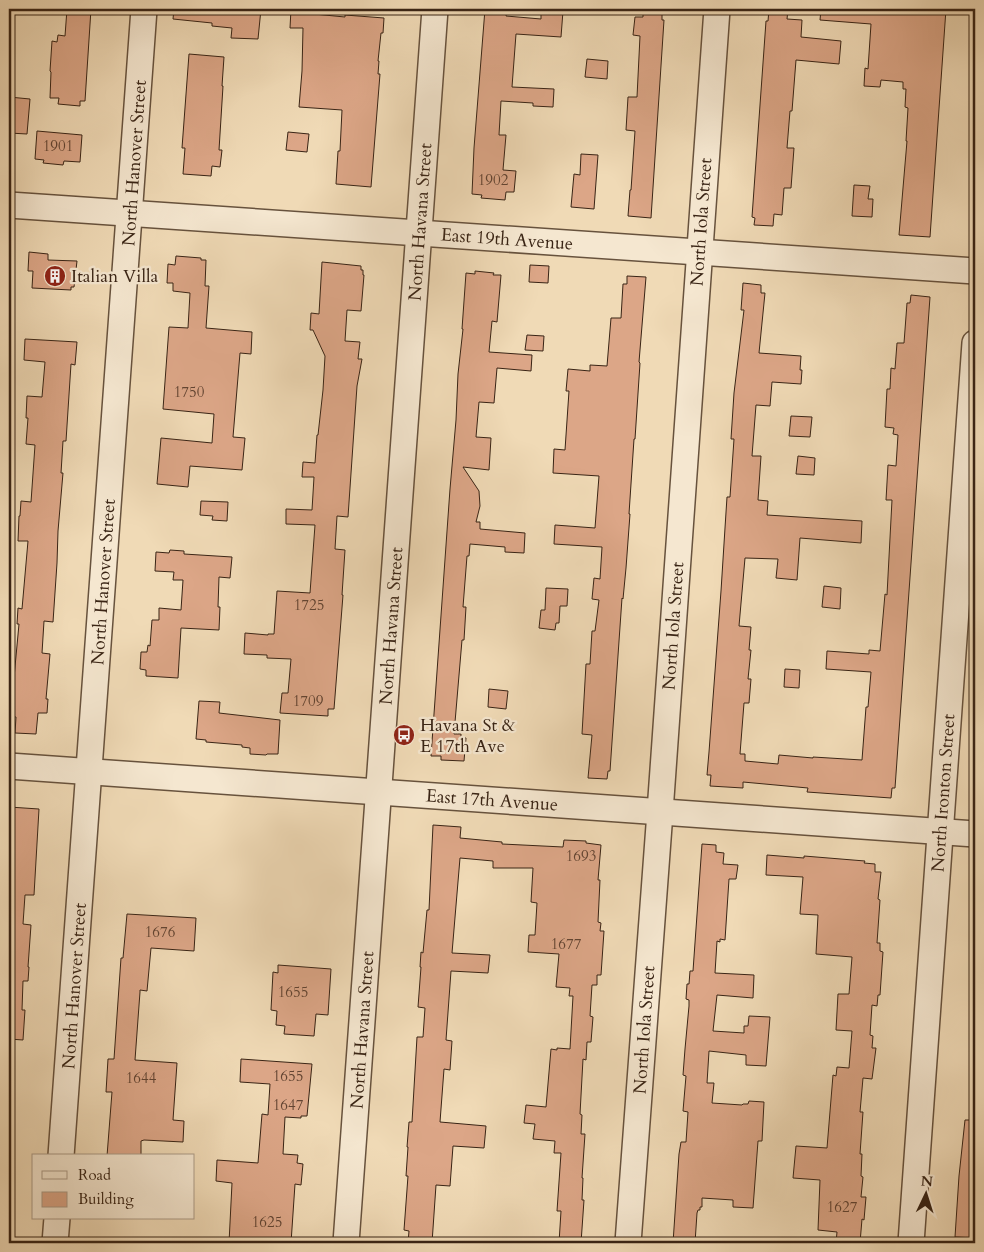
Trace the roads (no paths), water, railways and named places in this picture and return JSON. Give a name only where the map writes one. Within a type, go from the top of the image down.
[{"type":"street","name":"North Hanover Street","points":[[61,1154],[131,213],[144,9]]},
{"type":"street","name":"North Havana Street","points":[[346,1243],[436,9]]},
{"type":"street","name":"North Iola Street","points":[[628,1243],[717,9]]},
{"type":"street","name":"East 19th Avenue","points":[[9,205],[975,271]]},
{"type":"street","name":"North Ironton Street","points":[[911,1243],[975,343]]},
{"type":"street","name":"East 17th Avenue","points":[[9,766],[975,834]]},
{"type":"street","points":[[55,1243],[57,1220]]},
{"type":"place","name":"Italian Villa","points":[[55,276]]},
{"type":"place","name":"Havana St & E 17th Ave","points":[[404,735]]}]
